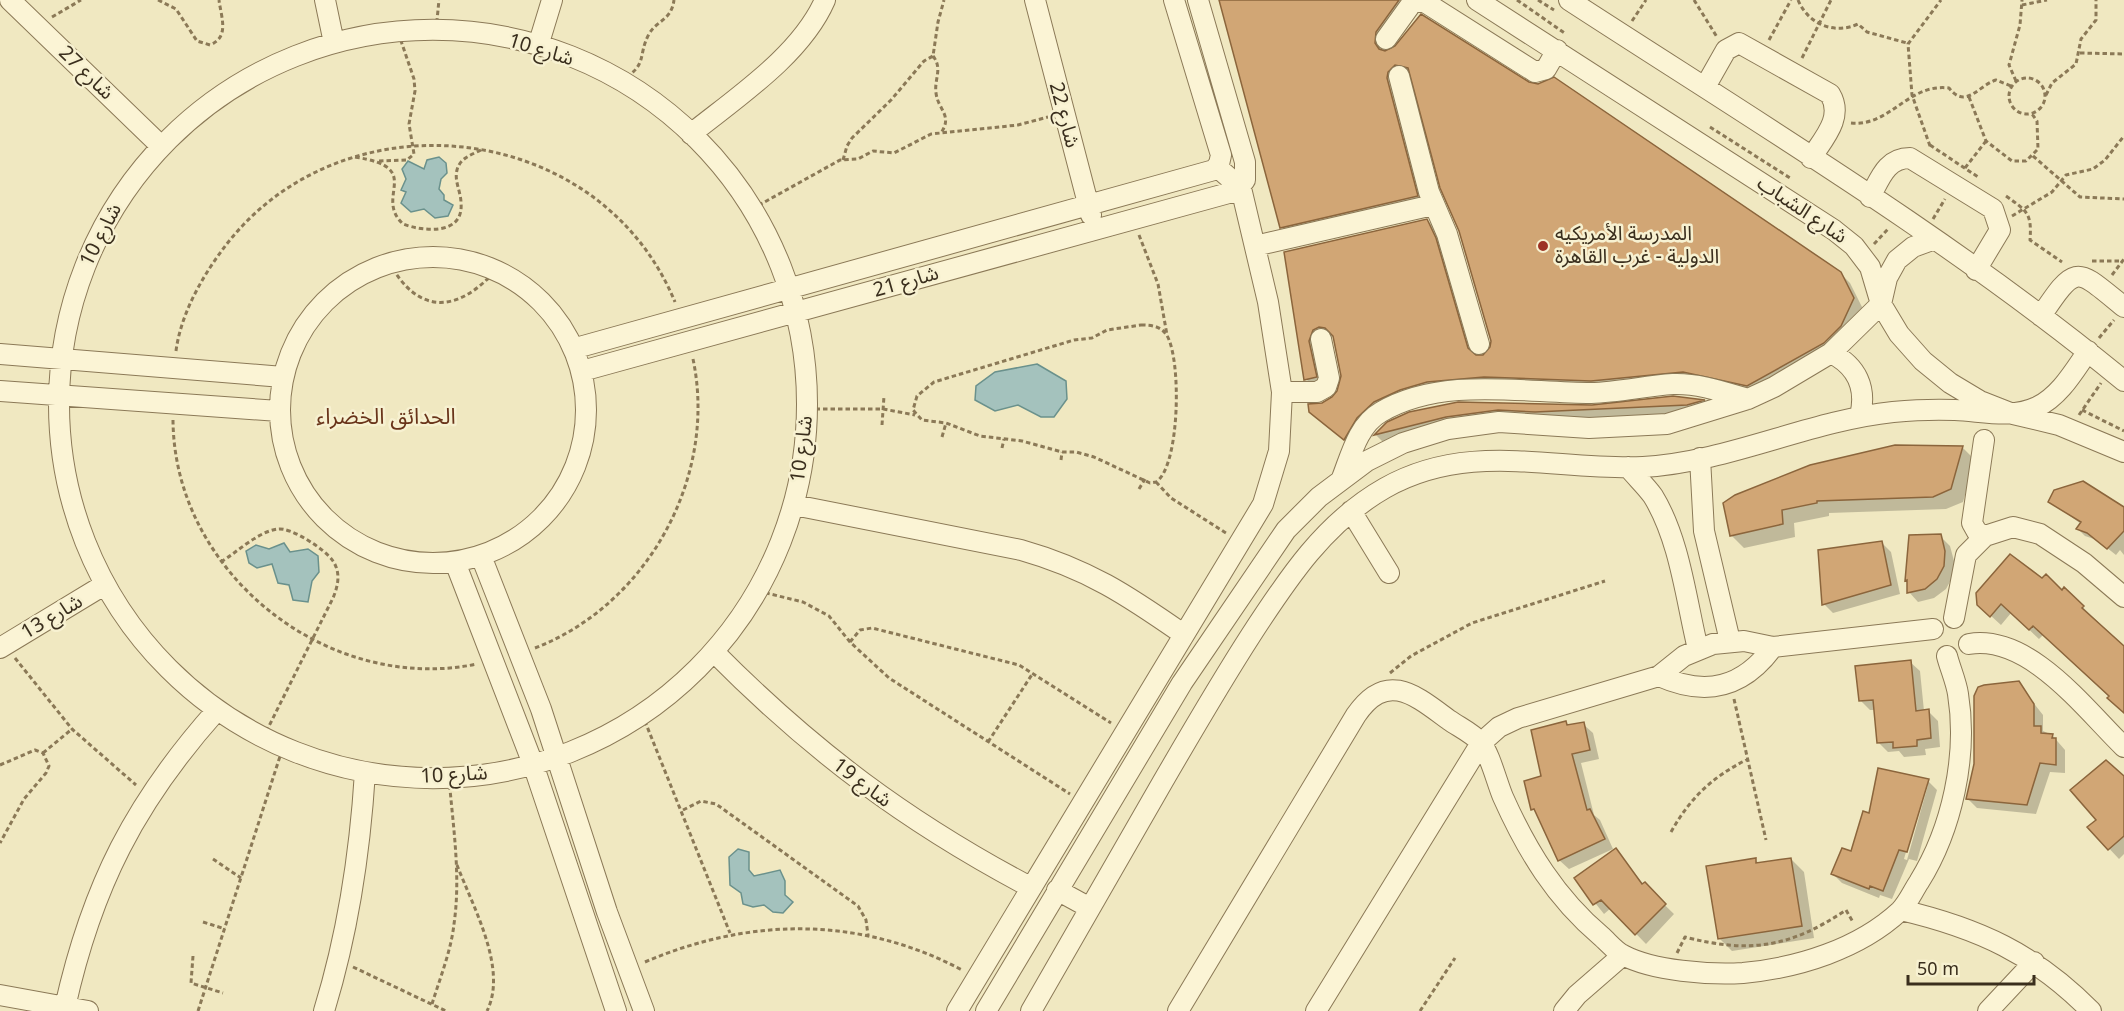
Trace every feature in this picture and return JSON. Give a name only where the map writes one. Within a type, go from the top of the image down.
[{"type":"street","name":"شارع 27","points":[[10,0],[161,146]]},
{"type":"street","points":[[325,0],[334,44]]},
{"type":"street","points":[[538,46],[552,0]]},
{"type":"street","points":[[691,134],[808,32],[825,0]]},
{"type":"street","name":"شارع 22","points":[[1035,0],[1094,229]]},
{"type":"street","points":[[957,1011],[1263,504],[1273,478],[1282,424],[1282,392],[1268,302],[1255,246],[1236,191],[1212,170],[1221,155],[1174,0]]},
{"type":"street","points":[[1198,0],[1245,162],[1245,180],[1236,191]]},
{"type":"street","points":[[1569,0],[1705,87],[1900,217],[2041,316],[2117,375]]},
{"type":"street","points":[[1386,39],[1412,3],[1423,1],[1535,72],[1546,69],[1557,50]]},
{"type":"street","name":"شارع الشباب","points":[[1485,2],[1834,230],[1863,256],[1870,267],[1881,304],[1899,334],[1923,361],[1950,383],[1980,401],[2013,414],[2070,429],[2124,453]]},
{"type":"street","name":"شارع 10","points":[[436,30],[488,35],[538,46],[594,67],[657,105],[691,134],[724,169],[752,208],[773,247],[789,287],[805,360],[808,409],[804,458],[785,535],[758,591],[714,652],[680,685],[642,714],[601,738],[557,757],[491,774],[449,778],[407,777],[364,772],[323,762],[263,738],[217,710],[173,674],[143,641],[104,585],[85,540],[70,492],[56,395],[59,359],[76,289],[104,223],[130,182],[161,146],[191,118],[232,88],[296,56],[334,44],[398,32],[436,30]]},
{"type":"street","points":[[1705,87],[1726,50],[1739,43],[1830,94],[1836,107],[1834,121],[1811,158]]},
{"type":"street","points":[[1399,76],[1433,205],[1447,234],[1479,344]]},
{"type":"street","points":[[1870,197],[1887,166],[1893,161],[1910,158],[1927,166],[1993,209],[2000,222],[1998,237],[1976,270]]},
{"type":"street","name":"شارع 21","points":[[576,348],[1212,170]]},
{"type":"street","name":"شارع 21","points":[[582,371],[1236,191]]},
{"type":"street","points":[[1255,246],[1433,205]]},
{"type":"street","points":[[986,1011],[1182,683],[1286,530],[1342,478],[1367,460],[1403,443],[1448,429],[1499,422],[1589,428],[1666,424],[1748,399],[1774,387],[1831,353],[1881,304],[1887,278],[1896,260],[1912,247],[1932,240]]},
{"type":"street","points":[[434,256],[478,262],[496,270],[518,281],[552,310],[576,348],[582,371],[587,417],[578,462],[556,503],[523,535],[481,556],[455,562],[422,563],[390,557],[360,544],[333,526],[310,502],[294,474],[283,443],[279,411],[283,377],[297,339],[320,305],[352,279],[389,262],[434,256]]},
{"type":"street","points":[[2041,316],[2063,282],[2074,277],[2089,279],[2120,312]]},
{"type":"street","points":[[1282,392],[1317,392],[1326,387],[1329,378],[1321,339]]},
{"type":"street","points":[[1031,1011],[1211,697],[1284,584],[1311,549],[1351,511],[1386,488],[1420,473],[1453,464],[1495,459],[1628,467],[1667,465],[1860,416],[1932,409],[2013,414],[2037,407],[2057,393],[2088,351]]},
{"type":"street","points":[[1831,353],[1850,365],[1856,374],[1863,394],[1860,416]]},
{"type":"street","points":[[0,354],[283,377]]},
{"type":"street","points":[[1342,478],[1363,429],[1379,413],[1407,401],[1436,394],[1491,388],[1606,393],[1673,384],[1711,389],[1748,399]]},
{"type":"street","points":[[0,391],[279,411]]},
{"type":"street","points":[[1984,440],[1972,523],[1977,532],[1985,536]]},
{"type":"street","points":[[1700,458],[1704,531],[1730,641]]},
{"type":"street","points":[[1628,467],[1652,495],[1671,539],[1698,649]]},
{"type":"street","points":[[794,505],[1021,550],[1057,560],[1123,591],[1184,634]]},
{"type":"street","points":[[1351,511],[1389,573]]},
{"type":"street","points":[[1954,618],[1966,555],[1985,536],[2013,528],[2040,534],[2084,563],[2124,597]]},
{"type":"street","points":[[1676,560],[1709,552]]},
{"type":"street","points":[[481,556],[557,757],[644,1011]]},
{"type":"street","points":[[455,562],[532,764],[616,1011]]},
{"type":"street","name":"شارع 13","points":[[3,646],[104,585]]},
{"type":"street","points":[[1316,1011],[1481,743],[1499,727],[1518,718],[1659,676],[1684,656],[1698,649],[1730,641],[1773,647],[1933,629],[1946,619],[1954,618],[1968,628],[1969,644]]},
{"type":"street","points":[[1178,1011],[1366,700],[1382,691],[1400,689],[1416,695],[1481,743],[1521,837],[1549,882],[1583,921],[1623,955],[1670,969],[1719,974],[1769,971],[1817,958],[1861,937],[1901,910],[1926,870],[1940,839],[1956,784],[1960,739],[1958,693],[1947,656],[1934,646],[1933,629]]},
{"type":"street","points":[[1947,656],[1956,656],[1969,644],[1985,641],[2005,645],[2024,653],[2041,666],[2124,747]]},
{"type":"street","points":[[1659,676],[1694,688],[1730,683],[1754,668],[1773,647]]},
{"type":"street","name":"شارع 19","points":[[714,652],[794,729],[862,784],[916,822],[1030,887]]},
{"type":"street","points":[[65,1007],[90,914],[108,869],[149,795],[184,746],[217,710]]},
{"type":"street","points":[[324,1011],[339,960],[358,857],[364,772]]},
{"type":"street","points":[[1058,890],[1090,908]]},
{"type":"street","points":[[1901,910],[1948,921],[1981,934],[2034,962],[2069,988],[2091,1011]]},
{"type":"street","points":[[1564,1011],[1577,995],[1623,955]]},
{"type":"street","points":[[1988,1011],[2034,962]]},
{"type":"street","points":[[0,995],[88,1011]]},
{"type":"path","points":[[37,26],[81,0]]},
{"type":"path","points":[[158,0],[176,9],[197,41],[210,45],[222,37],[224,30],[219,0]]},
{"type":"path","points":[[436,30],[439,0]]},
{"type":"path","points":[[620,81],[640,65],[649,34],[670,14],[674,0]]},
{"type":"path","points":[[941,133],[946,124],[946,116],[936,92],[939,66],[933,56],[944,0]]},
{"type":"path","points":[[1624,35],[1646,0]]},
{"type":"path","points":[[1694,0],[1726,50]]},
{"type":"path","points":[[1762,54],[1791,0]]},
{"type":"path","points":[[1798,0],[1806,13],[1819,23],[1837,29],[1858,24],[1867,32],[1908,44]]},
{"type":"path","points":[[1794,74],[1831,0]]},
{"type":"path","points":[[1927,166],[1930,145],[1912,95],[1908,44],[1941,0]]},
{"type":"path","points":[[2016,81],[2009,64],[2022,0]]},
{"type":"path","points":[[2022,5],[2048,0]]},
{"type":"path","points":[[2045,96],[2040,84],[2035,80],[2022,78],[2011,86],[2008,93],[2012,108],[2021,114],[2032,114],[2044,104],[2045,96],[2052,84],[2076,64],[2081,39],[2096,20],[2096,0]]},
{"type":"path","points":[[353,157],[378,161],[409,159],[414,154],[409,124],[415,91],[414,79],[398,32]]},
{"type":"path","points":[[2080,53],[2124,54]]},
{"type":"path","points":[[843,160],[852,138],[891,100],[924,62],[933,56]]},
{"type":"path","points":[[1834,121],[1862,124],[1874,122],[1912,95],[1944,88],[1960,97],[1969,97],[1996,80],[2011,86]]},
{"type":"path","points":[[1969,97],[1986,141],[2012,161],[2026,161],[2033,156],[2039,141],[2037,121],[2032,114]]},
{"type":"path","points":[[752,208],[836,162],[858,159],[873,151],[894,153],[919,139],[941,133],[1018,125],[1063,111]]},
{"type":"path","points":[[2000,222],[2026,210],[2052,192],[2066,175],[2080,174],[2099,164],[2124,136]]},
{"type":"path","points":[[174,369],[177,344],[193,299],[213,263],[249,219],[287,189],[330,165],[353,157],[413,146],[436,145],[483,149],[548,171],[605,207],[651,258],[682,318]]},
{"type":"path","points":[[1930,145],[1983,180]]},
{"type":"path","points":[[378,161],[388,167],[393,174],[393,204],[398,219],[410,227],[435,230],[449,226],[458,218],[461,200],[456,179],[457,171],[466,156],[483,149]]},
{"type":"path","points":[[2033,156],[2060,182],[2080,197],[2124,199]]},
{"type":"path","points":[[2000,192],[2026,210],[2031,219],[2030,240],[2058,262],[2069,262]]},
{"type":"path","points":[[1863,256],[1900,217]]},
{"type":"path","points":[[1132,219],[1158,284],[1176,382],[1176,406],[1170,453],[1163,475],[1156,482]]},
{"type":"path","points":[[2090,261],[2122,261]]},
{"type":"path","points":[[389,262],[399,281],[411,292],[426,299],[442,302],[458,300],[473,294],[496,270]]},
{"type":"path","points":[[2088,351],[2120,312]]},
{"type":"path","points":[[916,416],[913,403],[917,396],[934,382],[1074,340],[1092,338],[1112,329],[1141,324],[1154,326],[1168,336]]},
{"type":"path","points":[[519,654],[561,636],[600,610],[633,579],[671,521],[688,478],[696,433],[697,387],[689,342]]},
{"type":"path","points":[[2070,429],[2082,410],[2117,375]]},
{"type":"path","points":[[882,425],[884,396]]},
{"type":"path","points":[[172,403],[176,451],[185,490],[196,520],[221,562],[261,606],[311,639],[355,657],[401,666],[448,668],[494,660]]},
{"type":"path","points":[[808,409],[883,409],[916,416],[922,420],[946,423],[981,436],[1038,444],[1062,452],[1076,452],[1094,457],[1156,482],[1171,498],[1240,542]]},
{"type":"path","points":[[2082,410],[2124,431]]},
{"type":"path","points":[[942,437],[946,423]]},
{"type":"path","points":[[1002,448],[1004,439]]},
{"type":"path","points":[[1061,460],[1062,452]]},
{"type":"path","points":[[1139,489],[1145,479]]},
{"type":"path","points":[[221,562],[270,531],[279,528],[296,533],[332,559],[338,573],[337,588],[263,738]]},
{"type":"path","points":[[1382,691],[1392,670],[1411,656],[1472,622],[1605,581]]},
{"type":"path","points":[[758,591],[789,598],[830,616],[850,642],[889,678],[1082,801]]},
{"type":"path","points":[[850,642],[860,630],[872,628],[1002,659],[1033,673],[1124,732]]},
{"type":"path","points":[[3,646],[72,729],[111,765],[149,795]]},
{"type":"path","points":[[988,742],[1033,673]]},
{"type":"path","points":[[1730,683],[1766,840]]},
{"type":"path","points":[[642,714],[683,810],[730,933]]},
{"type":"path","points":[[43,753],[72,729]]},
{"type":"path","points":[[198,1011],[283,747]]},
{"type":"path","points":[[0,765],[30,750],[43,753],[47,758],[46,773],[24,799],[0,843]]},
{"type":"path","points":[[1671,832],[1684,809],[1702,788],[1723,771],[1748,759]]},
{"type":"path","points":[[432,1004],[454,927],[457,864],[449,778]]},
{"type":"path","points":[[683,810],[694,802],[716,804],[858,906],[866,920],[868,935]]},
{"type":"path","points":[[213,859],[241,878]]},
{"type":"path","points":[[457,864],[494,968],[494,987],[487,1011]]},
{"type":"path","points":[[1670,969],[1685,937],[1718,945],[1752,947],[1786,942],[1818,929],[1846,910],[1861,937]]},
{"type":"path","points":[[204,922],[225,929]]},
{"type":"path","points":[[629,969],[687,946],[730,933],[805,928],[868,935],[920,951],[977,978]]},
{"type":"path","points":[[193,956],[191,983],[205,990],[222,993]]},
{"type":"path","points":[[1420,1011],[1455,958]]},
{"type":"path","points":[[339,960],[446,1011]]},
{"type":"water","points":[[439,157],[446,163],[447,173],[441,179],[439,189],[444,195],[444,200],[453,205],[448,216],[435,218],[424,209],[411,212],[401,203],[406,192],[401,190],[406,179],[402,169],[408,161],[424,169],[427,160]]},
{"type":"water","points":[[1037,364],[1066,381],[1067,399],[1054,417],[1041,417],[1018,405],[995,411],[975,400],[976,386],[995,372]]},
{"type":"water","points":[[284,543],[290,552],[308,549],[318,556],[319,572],[312,581],[308,602],[293,600],[289,585],[278,583],[272,564],[257,568],[249,563],[246,551],[256,545],[269,549]]},
{"type":"water","points":[[738,849],[749,852],[749,870],[754,876],[780,870],[785,881],[785,895],[793,902],[783,913],[773,912],[764,905],[753,907],[743,904],[741,893],[730,885],[729,857]]},
{"type":"building","name":"المدرسة الأمريكيه الدولية - غرب القاهرة","points":[[1219,0],[1399,0],[1376,32],[1375,43],[1379,49],[1385,51],[1395,46],[1421,14],[1529,82],[1538,84],[1554,77],[1841,272],[1854,298],[1841,326],[1824,343],[1747,386],[1683,372],[1591,381],[1484,377],[1427,382],[1400,390],[1374,402],[1357,418],[1344,440],[1309,412],[1308,404],[1322,403],[1332,397],[1337,391],[1341,376],[1333,336],[1325,328],[1319,327],[1313,330],[1309,341],[1317,377],[1304,380],[1284,252],[1427,219],[1436,238],[1468,348],[1476,355],[1483,355],[1490,347],[1491,341],[1459,231],[1440,188],[1408,68],[1395,65],[1388,72],[1387,78],[1418,196],[1280,228]]},
{"type":"building","points":[[1673,396],[1705,400],[1687,405],[1535,412],[1498,410],[1446,417],[1374,435],[1387,422],[1409,412],[1458,402],[1592,405]]},
{"type":"building","points":[[1895,445],[1963,446],[1951,489],[1933,497],[1817,501],[1817,503],[1782,510],[1783,524],[1730,536],[1723,503],[1735,495],[1810,465]]},
{"type":"building","points":[[2083,481],[2124,507],[2124,531],[2107,549],[2087,533],[2076,529],[2081,522],[2048,502],[2054,490]]},
{"type":"building","points":[[1941,534],[1945,551],[1944,566],[1937,579],[1925,589],[1907,593],[1907,580],[1905,581],[1909,535]]},
{"type":"building","points":[[1882,541],[1891,585],[1822,605],[1818,550]]},
{"type":"building","points":[[2010,554],[2042,578],[2046,574],[2062,590],[2064,587],[2084,606],[2082,608],[2124,646],[2124,713],[2107,698],[2109,696],[2033,626],[2029,630],[2001,604],[1990,617],[1977,605],[1976,593]]},
{"type":"building","points":[[1911,660],[1916,711],[1929,709],[1931,738],[1917,740],[1917,746],[1893,748],[1893,742],[1877,743],[1873,700],[1859,701],[1855,666]]},
{"type":"building","points":[[2019,681],[2034,704],[2034,726],[2041,726],[2041,733],[2053,734],[2052,738],[2056,738],[2056,765],[2040,763],[2027,805],[1966,799],[1974,764],[1974,696],[1978,687]]},
{"type":"building","points":[[1566,721],[1567,725],[1584,722],[1590,750],[1572,754],[1587,810],[1590,809],[1605,839],[1558,861],[1534,809],[1531,810],[1524,781],[1541,776],[1531,730]]},
{"type":"building","points":[[2106,760],[2124,776],[2124,836],[2108,850],[2087,827],[2096,820],[2070,790]]},
{"type":"building","points":[[1878,768],[1929,779],[1907,852],[1899,850],[1883,891],[1870,886],[1869,889],[1831,874],[1842,848],[1851,851],[1863,811],[1869,813]]},
{"type":"building","points":[[1616,848],[1642,884],[1645,882],[1666,904],[1635,935],[1601,900],[1593,905],[1574,878]]},
{"type":"building","points":[[1756,858],[1756,863],[1791,858],[1802,926],[1718,939],[1706,866]]},
{"type":"place","name":"المدرسة الأمريكيه الدولية - غرب القاهرة","points":[[1543,246]]},
{"type":"district","name":"الحدائق الخضراء","points":[[386,417]]}]
